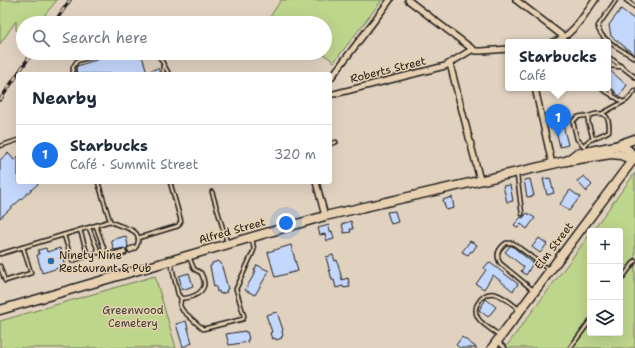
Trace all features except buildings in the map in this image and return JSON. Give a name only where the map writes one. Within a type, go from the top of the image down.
[{"type":"main road","name":"Alfred Street","points":[[566,161],[584,149],[615,146],[635,139]]},
{"type":"main road","points":[[615,146],[629,150],[634,158]]},
{"type":"main road","name":"Alfred Street","points":[[0,310],[325,216],[566,161],[610,154],[634,158]]},
{"type":"main road","name":"Elm Street","points":[[496,342],[634,158]]},
{"type":"street","points":[[332,76],[390,0]]},
{"type":"street","points":[[408,0],[477,52],[505,49]]},
{"type":"street","points":[[516,0],[561,39]]},
{"type":"street","points":[[563,39],[595,0]]},
{"type":"street","name":"Roberts Street","points":[[332,94],[435,69],[450,64],[473,49]]},
{"type":"street","points":[[450,64],[480,180]]},
{"type":"street","points":[[536,91],[552,164]]},
{"type":"street","points":[[317,184],[325,216]]},
{"type":"lane","points":[[605,39],[602,37],[598,30],[598,26],[616,0]]},
{"type":"lane","points":[[626,0],[635,7]]},
{"type":"lane","points":[[611,43],[635,58]]},
{"type":"lane","points":[[611,59],[635,77]]},
{"type":"lane","points":[[73,72],[73,67],[77,61],[80,60]]},
{"type":"lane","points":[[161,60],[167,72]]},
{"type":"lane","points":[[611,64],[614,66],[623,67]]},
{"type":"lane","points":[[163,72],[164,65]]},
{"type":"lane","points":[[605,91],[623,102]]},
{"type":"lane","points":[[611,91],[614,97]]},
{"type":"lane","points":[[584,149],[577,139],[573,122],[574,119],[582,116],[589,118],[600,112],[603,113],[631,97],[635,91]]},
{"type":"lane","points":[[584,149],[587,142],[608,132],[610,129],[603,113]]},
{"type":"lane","points":[[589,118],[588,120],[593,140]]},
{"type":"lane","points":[[0,146],[16,141]]},
{"type":"lane","points":[[332,143],[336,142]]},
{"type":"lane","points":[[516,172],[522,214]]},
{"type":"lane","points":[[99,184],[110,221],[116,225],[131,230],[138,238],[134,250],[129,250]]},
{"type":"lane","points":[[138,238],[178,226],[182,221],[171,184]]},
{"type":"lane","points":[[212,192],[228,244]]},
{"type":"lane","points":[[0,254],[110,221]]},
{"type":"lane","points":[[96,226],[104,251],[110,254],[124,252]]},
{"type":"lane","points":[[90,228],[99,253]]},
{"type":"lane","points":[[80,230],[88,256]]},
{"type":"lane","points":[[64,235],[72,261],[104,251]]},
{"type":"lane","points":[[170,261],[178,294],[181,298],[180,306],[183,311],[203,329],[243,319],[244,316],[236,289],[254,250],[252,238]]},
{"type":"lane","points":[[534,291],[500,262],[498,256],[499,250],[506,243],[512,243],[550,270]]},
{"type":"lane","points":[[0,282],[31,273],[23,248]]},
{"type":"lane","points":[[181,298],[198,294],[204,285],[201,273],[194,269],[189,256]]},
{"type":"lane","points":[[623,277],[635,261]]},
{"type":"lane","points":[[0,266],[5,281]]},
{"type":"lane","points":[[505,348],[496,342],[477,316],[476,307],[478,302],[486,294],[493,293],[500,295],[520,310]]},
{"type":"lane","points":[[570,348],[587,325]]},
{"type":"green space","points":[[0,0],[57,0],[44,16],[16,16],[16,21],[0,44]]},
{"type":"green space","points":[[281,0],[382,0],[334,62],[331,60],[332,16],[271,16]]},
{"type":"green space","points":[[635,173],[635,348],[505,348],[587,238],[587,336],[623,336],[623,228],[594,228]]},
{"type":"green space","name":"Greenwood Cemetery","points":[[155,276],[176,348],[0,348],[0,321]]},
{"type":"railway","points":[[59,16],[70,0]]},
{"type":"railway","points":[[19,72],[27,60]]},
{"type":"railway","points":[[0,100],[16,76]]},
{"type":"place","name":"Starbucks","points":[[558,137]]},
{"type":"place","name":"Ninety Nine Restaurant & Pub","points":[[51,261]]}]
